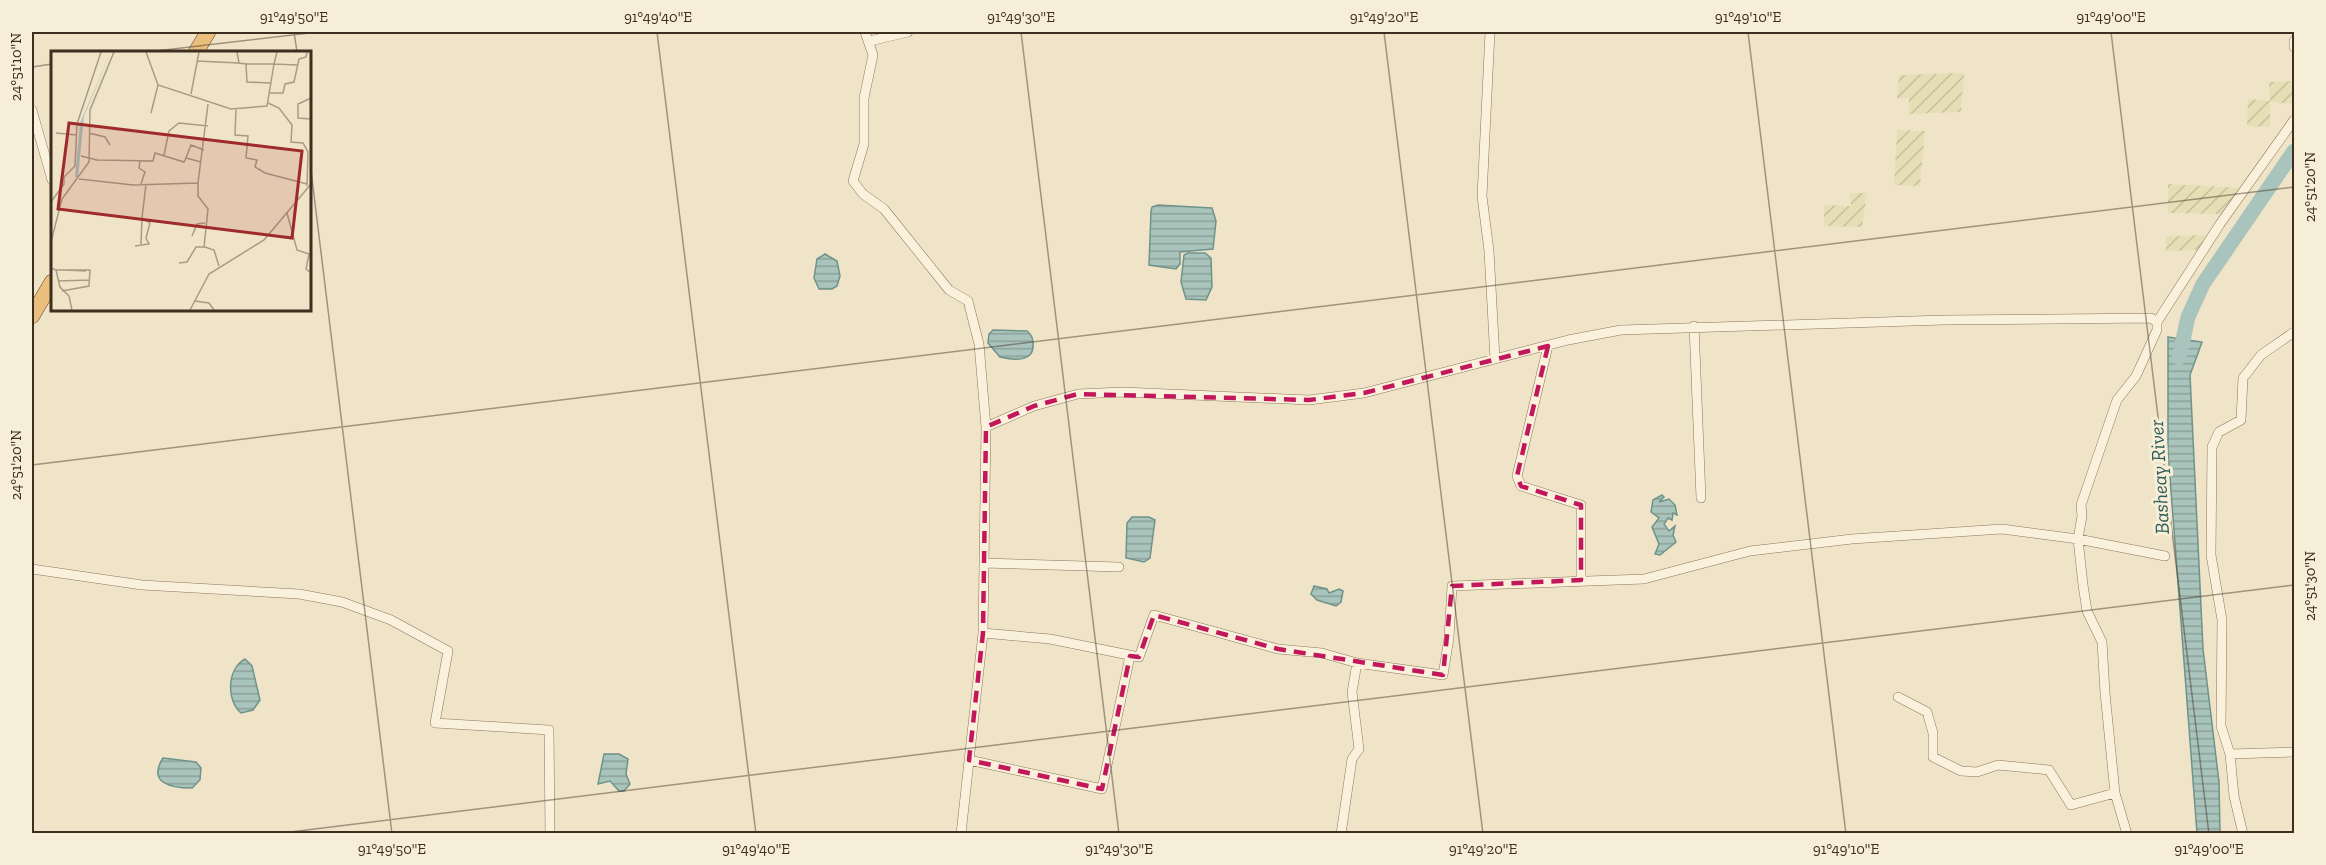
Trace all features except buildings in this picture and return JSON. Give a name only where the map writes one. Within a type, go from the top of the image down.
[{"type":"highway","points":[[197,51],[208,32]]},
{"type":"highway","points":[[32,316],[51,284]]},
{"type":"street","points":[[908,32],[867,36],[873,55],[864,98],[864,144],[853,181],[863,194],[884,209],[949,290],[968,301],[979,344],[986,427],[983,633],[961,834]]},
{"type":"street","points":[[1490,32],[1482,196],[1489,251],[1495,358]]},
{"type":"street","points":[[2295,41],[2295,47]]},
{"type":"street","points":[[32,110],[51,176]]},
{"type":"street","points":[[2127,834],[2115,793],[2104,693],[2102,642],[2087,610],[2078,538],[2082,516],[2081,505],[2117,400],[2136,376],[2157,330],[2157,322],[2220,224],[2295,120]]},
{"type":"street","points":[[986,427],[1034,405],[1078,394],[1123,392],[1309,400],[1364,393],[1495,358],[1621,330],[1694,326],[1955,320],[2151,318],[2157,322]]},
{"type":"street","points":[[1694,326],[1701,498]]},
{"type":"street","points":[[2243,834],[2234,796],[2230,754],[2221,726],[2222,620],[2211,555],[2212,447],[2219,432],[2241,420],[2243,378],[2261,355],[2295,332]]},
{"type":"street","points":[[1548,346],[1516,476],[1521,486],[1581,505],[1581,580]]},
{"type":"street","points":[[983,633],[1050,639],[1139,657],[1154,615],[1278,649],[1322,653],[1358,663],[1443,675],[1449,638],[1452,586],[1644,579],[1750,551],[1852,539],[2002,529],[2078,538],[2165,556]]},
{"type":"street","points":[[984,563],[1119,567]]},
{"type":"street","points":[[32,569],[142,585],[299,594],[342,602],[391,620],[448,651],[435,723],[549,730],[550,834]]},
{"type":"street","points":[[969,760],[1102,789],[1130,656]]},
{"type":"street","points":[[1341,834],[1352,759],[1359,749],[1352,692],[1358,663]]},
{"type":"street","points":[[1898,697],[1928,712],[1934,733],[1933,757],[1961,771],[1977,772],[1998,765],[2049,770],[2071,805],[2115,793]]},
{"type":"street","points":[[2230,754],[2295,752]]},
{"type":"highlighted area","points":[[1548,346],[1517,476],[1521,486],[1581,505],[1581,580],[1452,586],[1443,675],[1278,649],[1154,615],[1139,657],[1130,656],[1102,789],[969,760],[983,633],[986,427],[1034,406],[1078,394],[1309,400],[1364,393]]},
{"type":"shaded area","points":[[1964,73],[1961,112],[1909,114],[1909,98],[1897,98],[1899,75]]},
{"type":"shaded area","points":[[2294,81],[2294,104],[2270,102],[2270,127],[2247,126],[2248,99],[2270,101],[2269,82]]},
{"type":"shaded area","points":[[1897,130],[1925,131],[1920,186],[1894,185]]},
{"type":"shaded area","points":[[2168,184],[2242,188],[2225,214],[2168,213]]},
{"type":"shaded area","points":[[1850,193],[1867,193],[1862,227],[1824,226],[1824,205],[1851,206]]},
{"type":"shaded area","points":[[2209,235],[2199,250],[2166,251],[2166,236]]},
{"type":"water","points":[[1158,205],[1212,208],[1216,221],[1213,249],[1180,252],[1180,264],[1176,269],[1149,265],[1151,211],[1152,207]]},
{"type":"water","points":[[1205,253],[1211,258],[1212,287],[1206,300],[1186,299],[1181,282],[1184,255]]},
{"type":"water","points":[[825,254],[837,261],[840,276],[837,286],[832,289],[819,289],[814,278],[817,259]]},
{"type":"water","points":[[993,330],[1027,331],[1033,339],[1031,354],[1022,359],[1000,357],[988,343],[989,334]]},
{"type":"water","points":[[2168,337],[2202,342],[2190,375],[2203,649],[2219,782],[2220,833],[2197,833],[2168,451]]},
{"type":"water","points":[[1662,495],[1664,497],[1659,502],[1669,499],[1675,505],[1677,515],[1673,513],[1672,520],[1668,518],[1664,524],[1669,531],[1675,526],[1673,535],[1676,542],[1660,555],[1655,554],[1659,544],[1652,527],[1659,518],[1651,512],[1653,500]]},
{"type":"water","points":[[1132,517],[1149,517],[1155,520],[1150,558],[1144,562],[1126,558],[1127,523]]},
{"type":"water","points":[[1314,586],[1327,589],[1329,593],[1339,589],[1343,591],[1341,602],[1336,606],[1317,600],[1311,594]]},
{"type":"water","points":[[245,659],[252,666],[260,700],[253,710],[241,713],[233,700],[231,685],[235,670]]},
{"type":"water","points":[[604,754],[619,754],[628,759],[626,774],[630,784],[624,791],[619,791],[610,781],[598,784]]},
{"type":"water","points":[[163,758],[196,762],[201,768],[200,780],[192,788],[169,785],[160,778],[158,773]]},
{"type":"waterway","name":"Basheay River","points":[[2179,358],[2188,317],[2203,284],[2294,151]]}]
